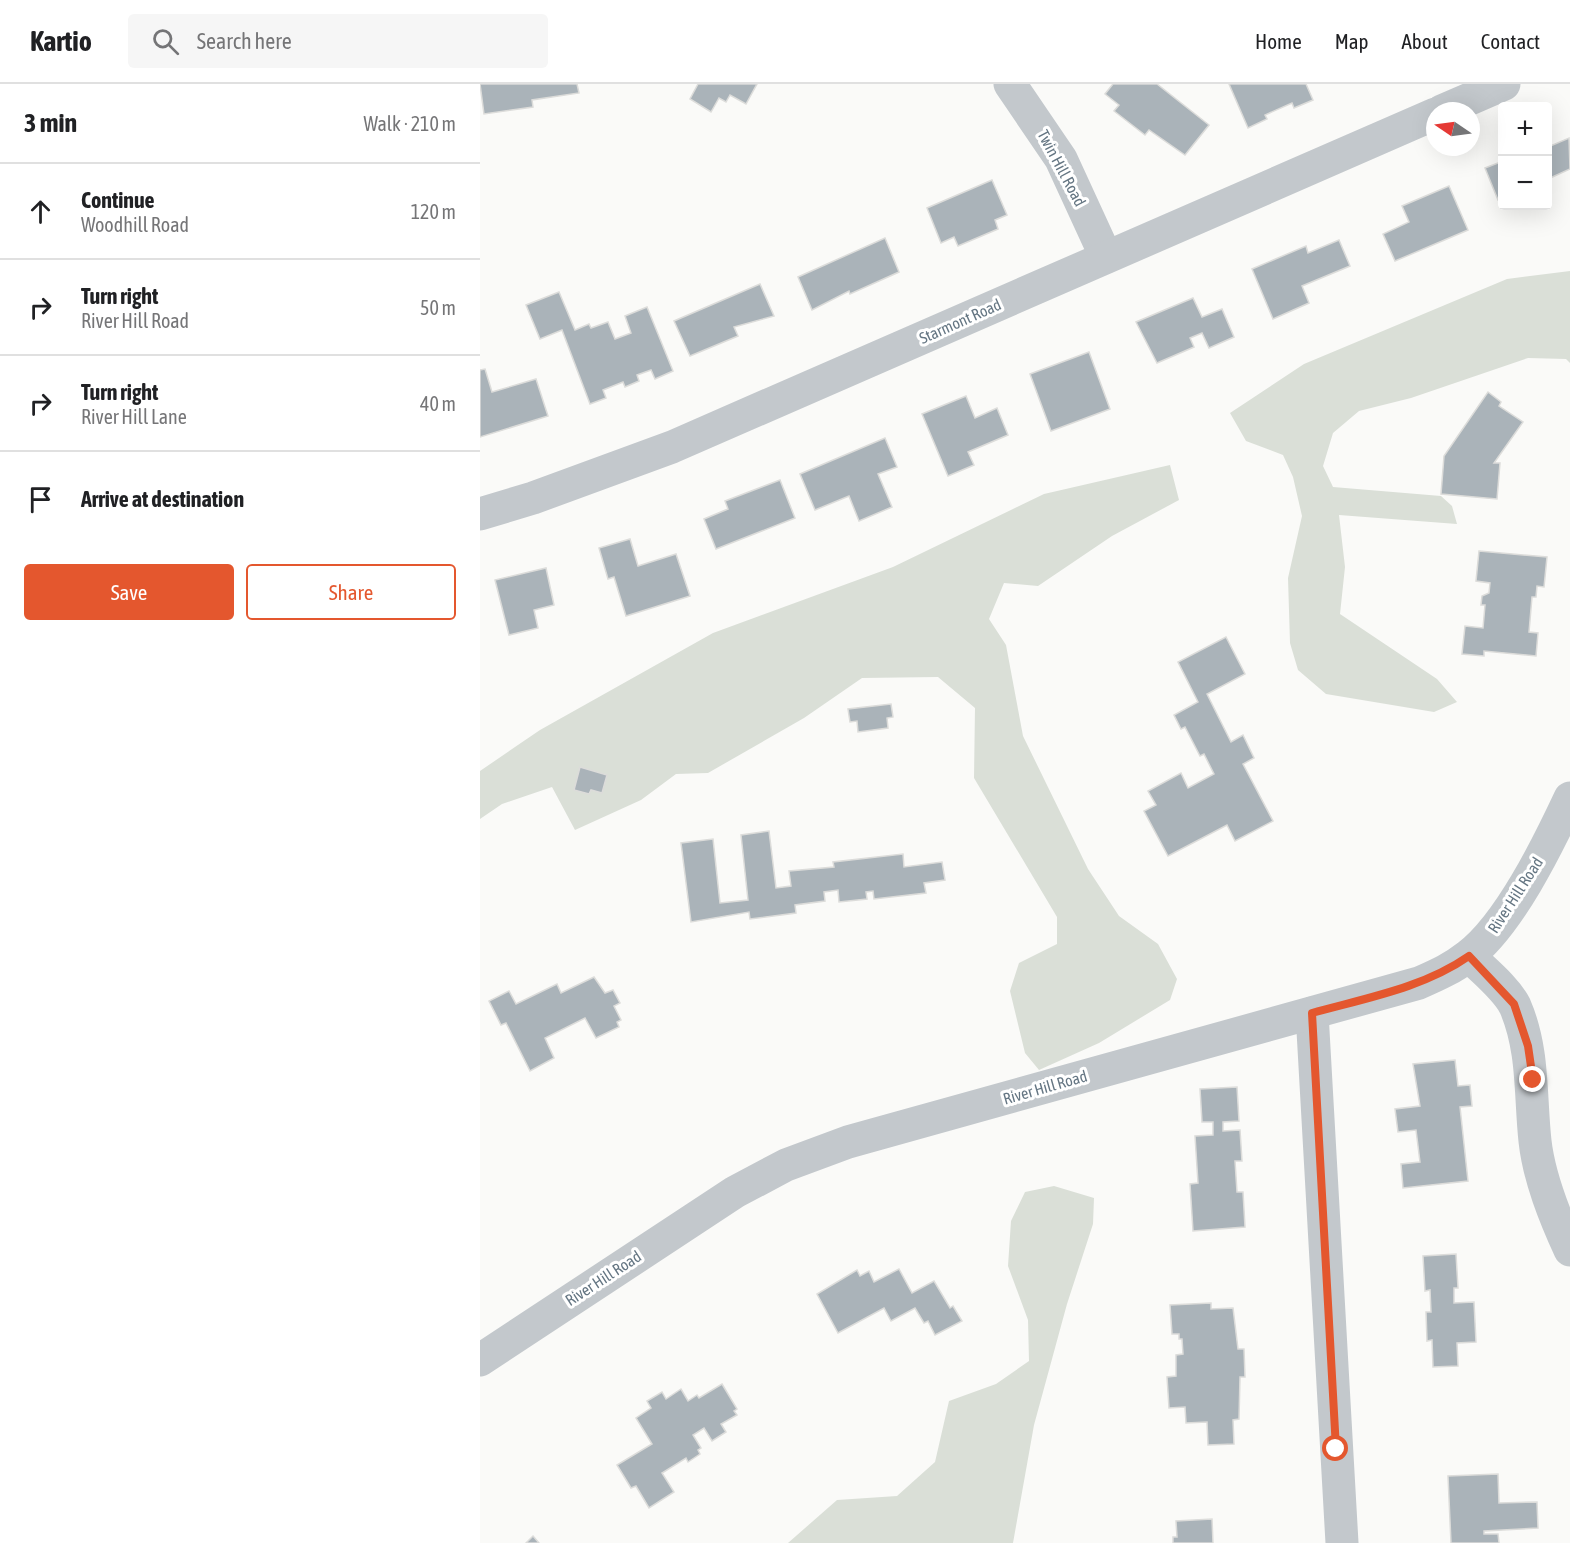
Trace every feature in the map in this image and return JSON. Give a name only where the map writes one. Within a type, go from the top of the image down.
[{"type":"street","name":"Twin Hill Road","points":[[1010,84],[1061,159],[1106,257]]},
{"type":"street","points":[[1463,102],[1504,84]]},
{"type":"street","name":"Starmont Road","points":[[480,514],[533,498],[672,447],[1426,118]]},
{"type":"street","name":"River Hill Road","points":[[480,1360],[735,1191],[786,1165],[848,1142],[1419,983],[1444,972],[1469,956],[1506,913],[1556,828],[1570,798]]},
{"type":"street","points":[[1469,956],[1514,1004],[1528,1046],[1533,1080],[1535,1144],[1545,1183],[1570,1250]]},
{"type":"street","points":[[1312,1013],[1342,1543]]},
{"type":"shaded area","points":[[1570,271],[1570,363],[1566,359],[1528,358],[1411,398],[1359,411],[1333,433],[1323,466],[1333,487],[1441,496],[1452,506],[1457,524],[1339,515],[1345,567],[1340,614],[1437,679],[1457,702],[1434,712],[1326,694],[1298,670],[1290,643],[1288,578],[1302,516],[1293,477],[1283,455],[1246,441],[1230,413],[1304,364],[1507,279]]},
{"type":"shaded area","points":[[1170,465],[1179,500],[1112,536],[1038,586],[1004,583],[989,619],[1006,645],[1023,736],[1088,869],[1119,916],[1158,944],[1177,979],[1170,1000],[1099,1043],[1039,1070],[1025,1053],[1010,991],[1019,963],[1057,944],[1057,917],[974,778],[975,708],[938,677],[862,678],[804,718],[708,773],[676,774],[641,800],[575,830],[552,787],[502,804],[480,819],[480,771],[540,730],[713,633],[893,567],[1044,494]]},
{"type":"shaded area","points":[[1054,1186],[1094,1198],[1093,1224],[1067,1304],[1034,1425],[1013,1543],[788,1543],[837,1500],[897,1496],[935,1462],[949,1401],[996,1384],[1029,1361],[1028,1320],[1008,1266],[1011,1221],[1025,1192]]},
{"type":"building","points":[[480,84],[577,84],[579,93],[532,100],[533,107],[484,114]]},
{"type":"building","points":[[698,84],[757,84],[746,104],[730,95],[726,102],[719,98],[711,112],[690,99]]},
{"type":"building","points":[[1113,84],[1157,84],[1209,125],[1185,155],[1149,130],[1145,135],[1114,111],[1119,105],[1105,94]]},
{"type":"building","points":[[1229,84],[1306,84],[1313,100],[1294,108],[1292,103],[1265,115],[1267,119],[1248,128]]},
{"type":"building","points":[[1569,138],[1570,169],[1552,177],[1552,156],[1552,145]]},
{"type":"building","points":[[1498,163],[1498,200],[1485,168]]},
{"type":"building","points":[[992,180],[1007,215],[995,220],[998,229],[958,246],[954,237],[941,243],[927,208]]},
{"type":"building","points":[[1449,186],[1468,230],[1395,261],[1383,234],[1409,222],[1402,206]]},
{"type":"building","points":[[885,238],[899,272],[850,294],[849,291],[812,310],[798,277]]},
{"type":"building","points":[[1339,240],[1350,266],[1302,286],[1309,303],[1273,319],[1252,269],[1306,246],[1308,253]]},
{"type":"building","points":[[760,284],[774,316],[734,327],[738,336],[690,356],[674,321]]},
{"type":"building","points":[[559,292],[575,330],[589,324],[591,328],[608,322],[615,339],[631,333],[625,316],[647,307],[673,371],[655,379],[651,370],[637,375],[639,381],[625,387],[623,382],[603,390],[606,398],[590,404],[562,330],[540,339],[526,305]]},
{"type":"building","points":[[1193,298],[1202,317],[1222,309],[1234,337],[1209,348],[1202,333],[1190,338],[1194,347],[1157,363],[1136,322]]},
{"type":"building","points":[[1089,352],[1110,409],[1051,431],[1030,374]]},
{"type":"building","points":[[485,369],[492,392],[536,379],[548,416],[480,437],[480,370]]},
{"type":"building","points":[[1488,392],[1501,402],[1499,406],[1523,422],[1494,463],[1500,463],[1497,499],[1441,494],[1444,456]]},
{"type":"building","points":[[966,396],[975,418],[997,408],[1008,435],[968,452],[974,465],[948,476],[922,414]]},
{"type":"building","points":[[885,438],[897,467],[878,474],[892,507],[859,521],[849,496],[815,510],[800,474]]},
{"type":"building","points":[[780,480],[795,518],[716,549],[704,519],[728,509],[725,501]]},
{"type":"building","points":[[630,539],[638,566],[676,554],[690,596],[626,616],[614,577],[608,579],[599,548]]},
{"type":"building","points":[[1479,551],[1547,557],[1544,587],[1537,586],[1536,597],[1532,597],[1529,632],[1538,633],[1536,656],[1484,651],[1484,656],[1462,654],[1465,626],[1483,628],[1485,605],[1481,605],[1482,596],[1489,593],[1490,583],[1476,581]]},
{"type":"building","points":[[546,568],[554,605],[534,610],[538,628],[509,635],[495,580]]},
{"type":"building","points":[[1226,637],[1245,674],[1207,694],[1231,742],[1243,735],[1254,758],[1243,764],[1273,821],[1235,841],[1227,825],[1168,856],[1144,811],[1156,805],[1148,791],[1181,773],[1188,788],[1214,774],[1204,754],[1200,756],[1185,727],[1181,729],[1174,715],[1198,702],[1178,662]]},
{"type":"building","points":[[891,704],[893,717],[887,718],[888,728],[858,732],[857,721],[850,722],[848,709]]},
{"type":"building","points":[[580,767],[607,775],[602,793],[591,790],[589,794],[574,790]]},
{"type":"building","points":[[769,831],[776,888],[791,886],[789,871],[834,867],[833,862],[903,854],[904,867],[942,862],[945,880],[924,883],[926,893],[874,899],[873,891],[866,892],[867,899],[839,902],[838,890],[824,892],[825,901],[795,905],[796,913],[750,919],[749,912],[691,922],[681,843],[713,839],[720,903],[748,900],[741,835]]},
{"type":"building","points":[[594,977],[605,993],[613,990],[620,1003],[614,1006],[621,1020],[617,1022],[619,1027],[596,1038],[585,1018],[545,1038],[554,1058],[530,1071],[506,1023],[501,1025],[489,1001],[509,991],[516,1004],[557,984],[561,993]]},
{"type":"building","points":[[1455,1060],[1458,1086],[1470,1085],[1472,1106],[1460,1107],[1468,1181],[1403,1188],[1401,1164],[1420,1162],[1416,1130],[1398,1132],[1395,1109],[1420,1106],[1413,1064]]},
{"type":"building","points":[[1237,1087],[1239,1121],[1223,1122],[1223,1131],[1240,1130],[1242,1161],[1235,1161],[1237,1192],[1243,1192],[1245,1227],[1193,1231],[1190,1184],[1198,1183],[1195,1136],[1213,1135],[1213,1122],[1202,1122],[1200,1089]]},
{"type":"building","points":[[1456,1254],[1458,1288],[1454,1288],[1454,1303],[1474,1302],[1476,1342],[1457,1343],[1458,1366],[1433,1367],[1432,1340],[1427,1341],[1426,1312],[1431,1312],[1430,1290],[1425,1291],[1423,1256]]},
{"type":"building","points":[[899,1269],[912,1293],[934,1281],[950,1308],[953,1306],[962,1321],[935,1335],[928,1321],[924,1323],[915,1308],[891,1321],[884,1308],[838,1333],[817,1294],[857,1270],[860,1276],[869,1271],[874,1282]]},
{"type":"building","points":[[1211,1303],[1211,1309],[1233,1308],[1238,1349],[1244,1349],[1245,1377],[1240,1377],[1239,1419],[1233,1420],[1234,1444],[1208,1445],[1207,1422],[1186,1423],[1185,1407],[1169,1408],[1167,1377],[1176,1376],[1176,1355],[1183,1354],[1182,1339],[1179,1339],[1179,1334],[1172,1334],[1170,1305]]},
{"type":"building","points":[[722,1384],[737,1409],[734,1411],[737,1415],[721,1424],[726,1432],[712,1441],[704,1428],[693,1435],[701,1448],[698,1450],[700,1454],[688,1462],[686,1458],[662,1473],[674,1492],[649,1508],[636,1486],[631,1488],[617,1465],[652,1444],[636,1418],[651,1408],[647,1401],[662,1392],[666,1399],[681,1389],[688,1401],[697,1395],[699,1398]]},
{"type":"building","points":[[1498,1474],[1499,1503],[1537,1502],[1538,1528],[1484,1531],[1484,1534],[1498,1534],[1499,1543],[1451,1543],[1448,1476]]},
{"type":"building","points":[[1212,1519],[1213,1543],[1173,1543],[1173,1537],[1177,1537],[1176,1521]]},
{"type":"building","points":[[533,1536],[539,1543],[526,1543]]},
{"type":"route","points":[[1336,1449],[1312,1013],[1419,983],[1444,972],[1469,956],[1514,1004],[1528,1046],[1533,1080]]}]
